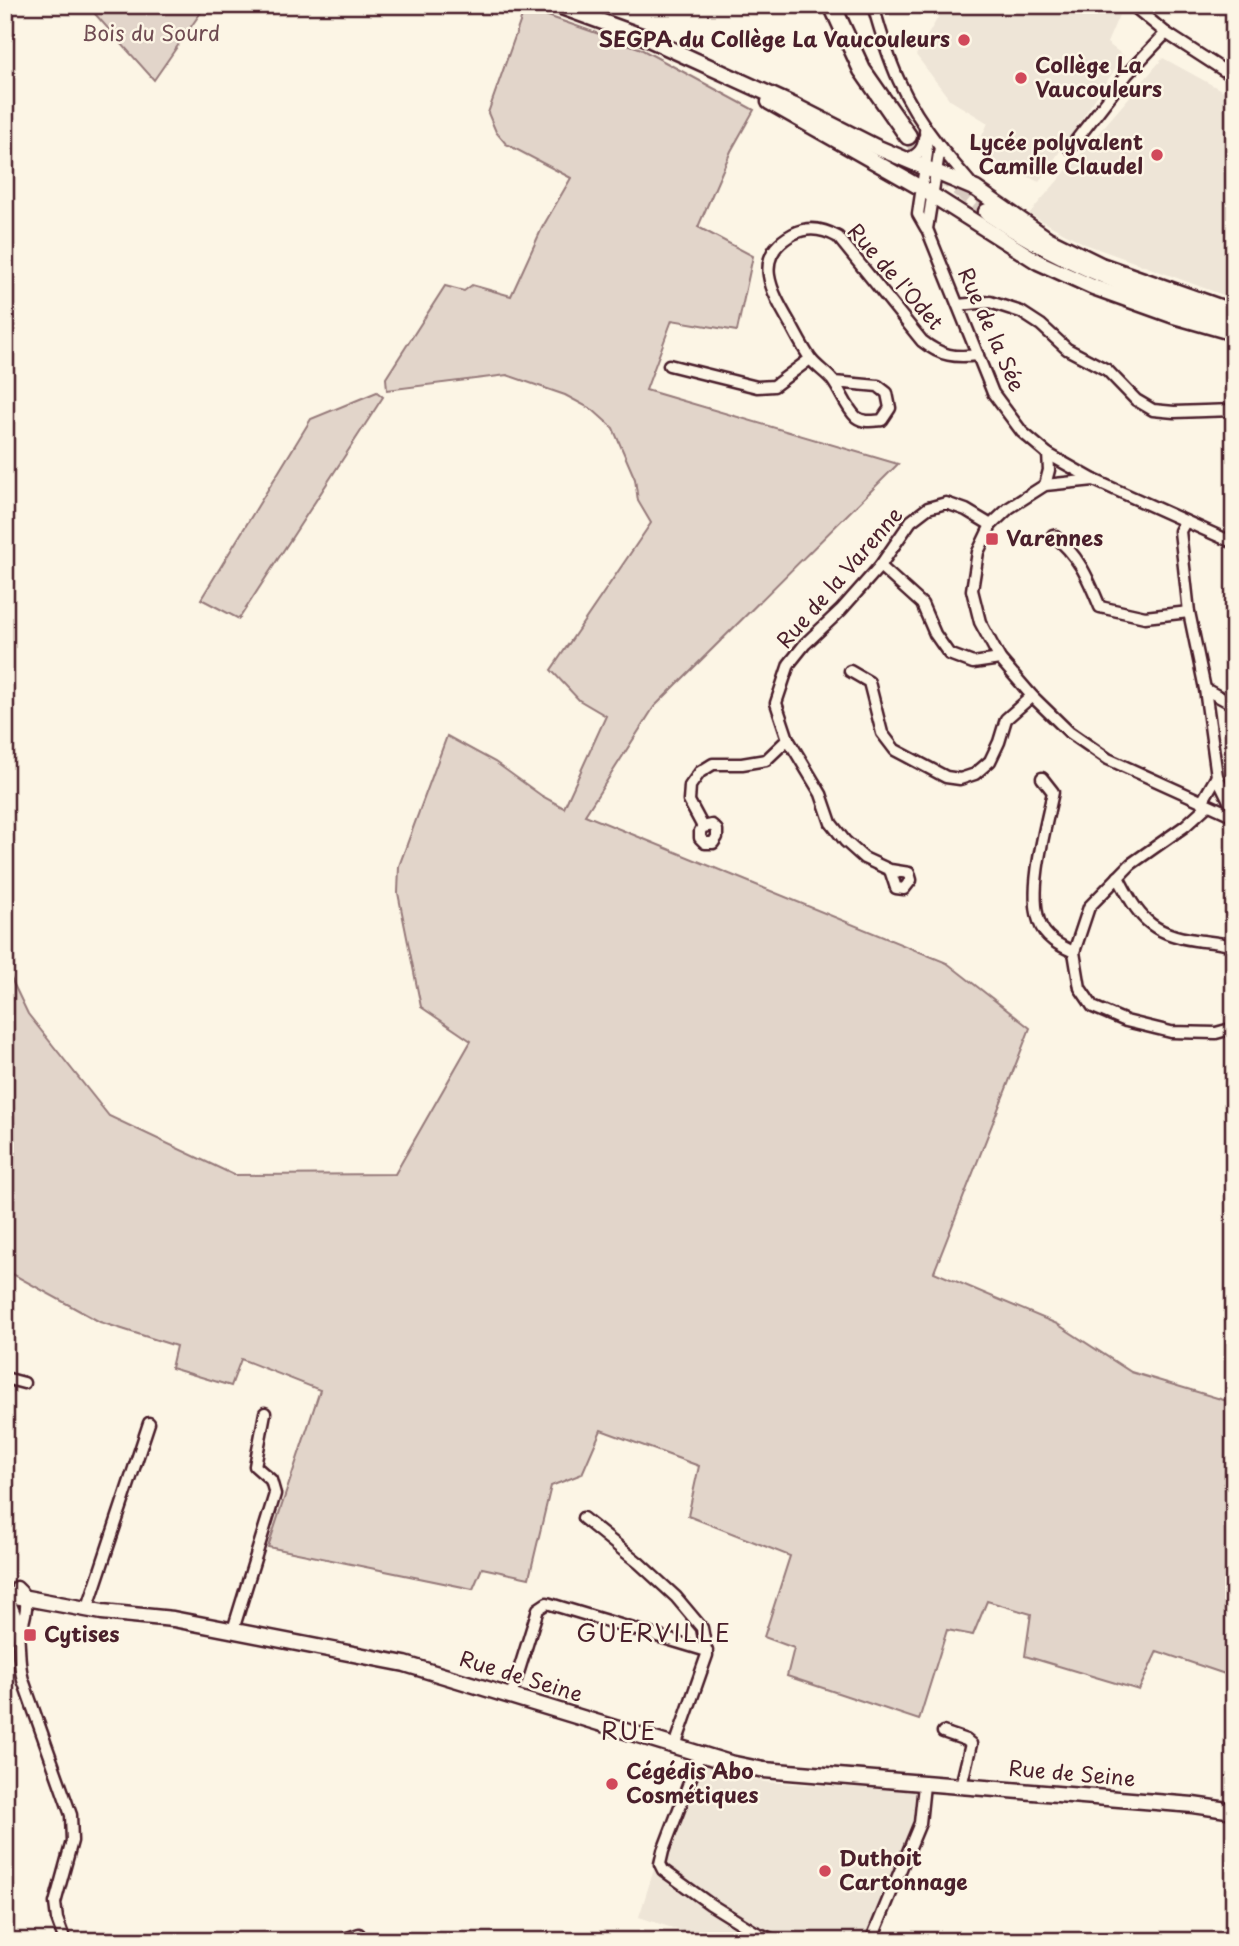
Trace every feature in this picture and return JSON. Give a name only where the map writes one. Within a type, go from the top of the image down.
[{"type":"main road","points":[[832,5],[868,80],[908,136]]},
{"type":"main road","points":[[987,212],[1031,240],[1095,273],[1144,293],[1234,322]]},
{"type":"street","points":[[556,5],[644,37],[876,147],[976,189],[1048,239],[1080,254],[1181,295],[1234,312]]},
{"type":"street","points":[[873,5],[892,68],[924,127],[976,189]]},
{"type":"street","points":[[1132,5],[1166,33],[1234,77]]},
{"type":"street","points":[[1070,148],[1128,72],[1166,33]]},
{"type":"street","points":[[733,78],[782,111],[927,192],[1020,252],[1093,287],[1187,320],[1234,333]]},
{"type":"street","points":[[906,159],[920,152],[924,144],[924,127]]},
{"type":"street","points":[[924,127],[932,169]]},
{"type":"street","points":[[932,169],[940,147]]},
{"type":"street","name":"Rue de la Sée","points":[[932,169],[918,214],[927,229],[993,393],[1022,432],[1048,454],[1094,480],[1234,543]]},
{"type":"street","name":"Rue de l'Odet","points":[[834,382],[878,386],[887,393],[890,408],[882,420],[867,422],[857,418],[834,382],[810,359],[775,297],[768,271],[772,253],[782,240],[797,232],[814,228],[828,231],[838,237],[922,341],[936,352],[961,357],[978,355]]},
{"type":"street","points":[[958,304],[990,302],[1021,312],[1041,325],[1067,349],[1107,370],[1136,400],[1153,410],[1234,410]]},
{"type":"street","points":[[669,365],[757,387],[774,386],[810,359]]},
{"type":"street","points":[[1045,485],[1049,470],[1048,454]]},
{"type":"street","points":[[1094,480],[1045,485],[1009,508],[991,525],[978,552],[972,590],[980,622],[1000,659],[1032,696],[1069,732],[1108,759],[1205,803],[1234,813]]},
{"type":"street","name":"Rue de la Varenne","points":[[890,870],[864,858],[831,824],[821,794],[789,739],[776,703],[789,664],[880,566],[911,521],[928,508],[946,503],[966,510],[991,525]]},
{"type":"street","points":[[1185,522],[1180,531],[1189,612],[1205,689],[1217,776],[1234,813]]},
{"type":"street","points":[[1053,535],[1066,545],[1084,568],[1100,607],[1145,617],[1189,612]]},
{"type":"street","points":[[880,566],[922,604],[935,634],[949,654],[973,663],[1000,659]]},
{"type":"street","points":[[850,671],[869,682],[882,733],[895,750],[946,777],[960,779],[975,774],[990,761],[1006,719],[1032,696]]},
{"type":"street","points":[[1205,689],[1234,705]]},
{"type":"street","points":[[703,827],[689,802],[690,786],[700,772],[713,764],[742,764],[766,760],[789,739]]},
{"type":"street","points":[[1217,776],[1205,803],[1185,826],[1131,864],[1089,907],[1074,952],[1080,988],[1093,1007],[1126,1021],[1171,1032],[1216,1033],[1234,1028]]},
{"type":"street","points":[[1042,778],[1053,792],[1035,894],[1039,923],[1055,944],[1074,952]]},
{"type":"street","points":[[1118,877],[1132,904],[1152,925],[1172,937],[1234,947]]},
{"type":"street","points":[[5,1378],[24,1383]]},
{"type":"street","points":[[233,1630],[275,1494],[271,1480],[255,1466],[265,1413]]},
{"type":"street","points":[[90,1601],[149,1423]]},
{"type":"street","points":[[583,1518],[676,1597],[702,1628],[707,1651],[675,1746]]},
{"type":"street","points":[[65,1941],[57,1919],[55,1903],[72,1841],[71,1815],[18,1663],[17,1593],[90,1601],[173,1619]]},
{"type":"street","name":"Rue de Seine","points":[[17,1593],[69,1606],[173,1619],[405,1664],[700,1754],[764,1770],[1193,1805],[1234,1811]]},
{"type":"street","points":[[511,1696],[538,1609],[547,1603],[707,1651]]},
{"type":"street","points":[[19,1620],[38,1608],[69,1606]]},
{"type":"street","points":[[943,1732],[971,1744],[961,1786]]},
{"type":"street","points":[[700,1754],[660,1864],[663,1870],[733,1918],[776,1941]]},
{"type":"street","points":[[871,1941],[920,1823],[924,1785]]},
{"type":"street","points":[[339,1941],[359,1934]]},
{"type":"shaded area","name":"Collège La Vaucouleurs","points":[[948,5],[1041,5],[1055,11],[1054,5],[1108,5],[1119,15],[1107,43],[1124,56],[1039,182],[975,151],[988,123],[950,100],[916,55]]},
{"type":"shaded area","name":"Lycée polyvalent Camille Claudel","points":[[1163,58],[1234,97],[1234,299],[1085,244],[1029,214]]},
{"type":"shaded area","points":[[688,1761],[764,1782],[931,1792],[924,1824],[879,1941],[712,1941],[639,1917]]},
{"type":"green space","name":"Bois du Sourd","points":[[87,5],[206,5],[154,80]]},
{"type":"green space","points":[[525,8],[639,48],[754,110],[731,151],[698,227],[753,256],[737,331],[672,320],[646,390],[898,464],[654,707],[585,815],[947,963],[1030,1028],[934,1272],[1057,1324],[1131,1372],[1234,1403],[1234,1677],[1157,1651],[1139,1690],[1025,1656],[1031,1614],[987,1601],[973,1635],[947,1630],[919,1720],[787,1676],[794,1648],[764,1637],[790,1556],[688,1516],[699,1466],[601,1430],[582,1474],[551,1486],[529,1578],[482,1568],[473,1589],[268,1547],[320,1390],[241,1359],[231,1386],[171,1368],[176,1346],[100,1322],[5,1270],[5,966],[28,1014],[109,1116],[234,1175],[395,1174],[471,1041],[421,1007],[398,893],[399,866],[447,736],[495,762],[542,796],[564,808],[606,716],[579,700],[551,670],[651,523],[638,501],[635,479],[613,428],[593,410],[565,395],[507,375],[387,390],[386,378],[445,286],[464,291],[472,285],[511,296],[542,228],[571,178],[506,144],[496,132],[488,113]]},
{"type":"green space","points":[[377,392],[383,397],[239,619],[201,599],[311,419]]},
{"type":"tunnel","points":[[908,136],[948,180],[987,212]]},
{"type":"place","name":"SEGPA du Collège La Vaucouleurs","points":[[964,40]]},
{"type":"place","name":"Collège La Vaucouleurs","points":[[1021,78]]},
{"type":"place","name":"Lycée polyvalent Camille Claudel","points":[[1157,155]]},
{"type":"place","name":"Varennes","points":[[992,539]]},
{"type":"place","name":"Cytises","points":[[30,1635]]},
{"type":"place","name":"Cégédis Abo Cosmétiques","points":[[612,1784]]},
{"type":"place","name":"Duthoit Cartonnage","points":[[825,1871]]},
{"type":"district","name":"GUERVILLE","points":[[654,1634]]},
{"type":"district","name":"RUE","points":[[629,1732]]}]
